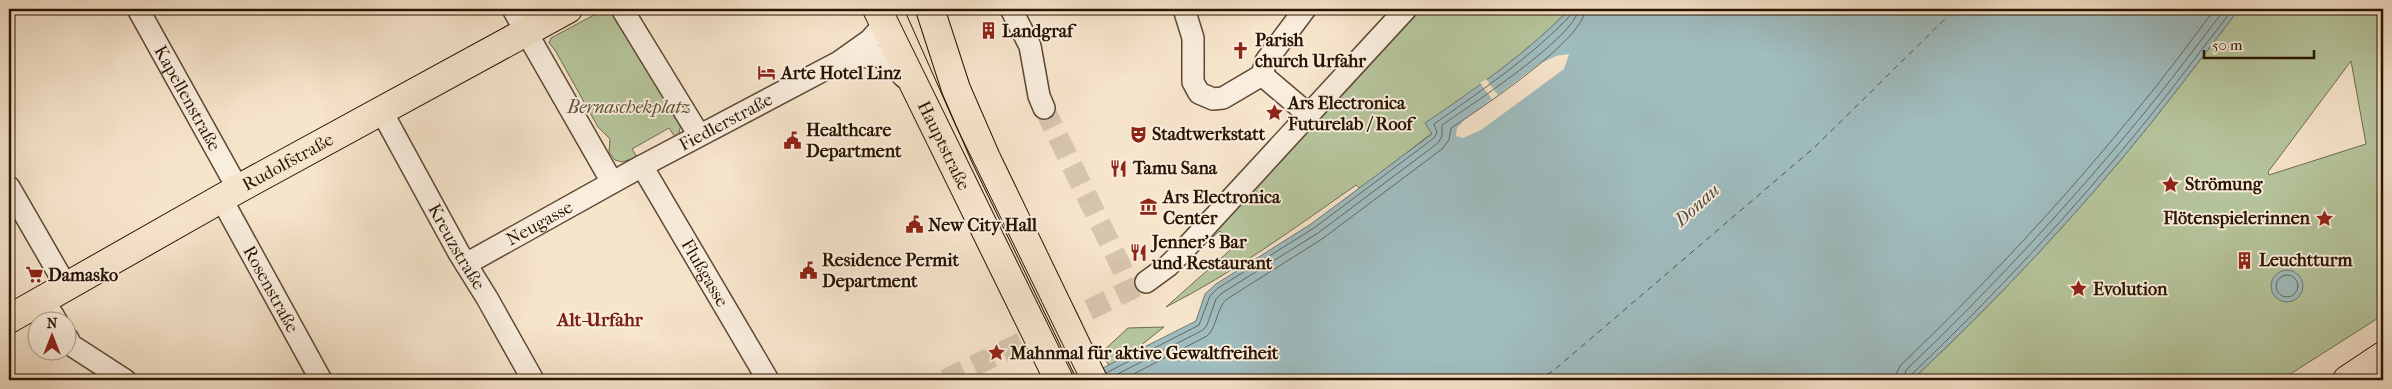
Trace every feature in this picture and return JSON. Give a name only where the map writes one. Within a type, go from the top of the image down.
[{"type":"main road","name":"Rudolfstraße","points":[[9,319],[55,302],[230,194],[568,9]]},
{"type":"main road","name":"Hauptstraße","points":[[930,9],[962,105],[1094,380]]},
{"type":"main road","name":"Hauptstraße","points":[[880,15],[1056,373]]},
{"type":"main road","points":[[2347,380],[2383,356]]},
{"type":"street","name":"Kapellenstraße","points":[[138,9],[230,194]]},
{"type":"street","points":[[513,9],[612,182]]},
{"type":"street","points":[[622,9],[699,135]]},
{"type":"street","points":[[1011,9],[1030,46],[1039,96],[1044,108]]},
{"type":"street","points":[[1184,9],[1193,38],[1193,82],[1195,88],[1206,97],[1223,98],[1262,75],[1266,61],[1305,9]]},
{"type":"street","points":[[1146,282],[1168,266],[1184,251],[1406,9]]},
{"type":"street","name":"Fiedlerstraße","points":[[612,182],[839,62],[877,33],[880,15]]},
{"type":"street","name":"Fiedlerstraße","points":[[839,62],[870,55],[885,57],[920,96]]},
{"type":"street","points":[[1262,75],[1308,114]]},
{"type":"street","name":"Kreuzstraße","points":[[382,112],[533,380]]},
{"type":"street","name":"Flußgasse","points":[[642,166],[768,380]]},
{"type":"street","name":"Neugasse","points":[[466,264],[612,182]]},
{"type":"street","points":[[9,187],[55,302]]},
{"type":"street","name":"Rosenstraße","points":[[230,194],[321,380]]},
{"type":"street","points":[[78,350],[118,376]]},
{"type":"green space","name":"Bernaschekplatz","points":[[605,9],[611,9],[681,124],[679,133],[675,137],[669,128],[632,149],[637,157],[622,162],[615,160],[609,152],[610,139],[598,127],[555,50],[549,43],[551,38]]},
{"type":"green space","points":[[1416,9],[1565,9],[1567,12],[1534,43],[1499,71],[1426,123],[1432,133],[1360,189],[1356,185],[1287,234],[1239,265],[1166,307],[1236,245],[1220,231],[1153,290],[1151,286]]},
{"type":"green space","points":[[2239,9],[2383,9],[2383,315],[2281,380],[1912,380],[2006,288],[2066,223],[2151,123]],"holes":[[[2351,61],[2366,144],[2269,175],[2268,172]]]},
{"type":"green space","points":[[1164,327],[1130,354],[1109,366],[1102,352],[1128,328]]},
{"type":"water","name":"Donau","points":[[1565,9],[2239,9],[2151,123],[2066,223],[2006,288],[1912,380],[1079,380],[1196,321],[1205,294],[1216,284],[1311,224],[1432,134],[1425,123],[1481,84],[1534,43],[1567,12]]},
{"type":"water","points":[[2287,270],[2293,271],[2298,275],[2302,280],[2302,292],[2298,297],[2293,301],[2287,302],[2281,301],[2276,297],[2272,292],[2271,286],[2272,280],[2276,275],[2281,271]]},
{"type":"pier","points":[[1569,54],[1564,69],[1481,130],[1463,138],[1456,136],[1457,128],[1463,121],[1492,99],[1480,83],[1486,79],[1498,95],[1539,64],[1556,56]]},
{"type":"ferry route","points":[[1537,380],[1553,371],[1816,146],[1955,9]]},
{"type":"tunnel","points":[[1044,108],[1132,289]]},
{"type":"tunnel","points":[[945,380],[1146,282]]},
{"type":"tram line","points":[[904,9],[956,126],[1080,380]]},
{"type":"place","name":"Landgraf","points":[[988,31]]},
{"type":"place","name":"Parish church Urfahr","points":[[1241,50]]},
{"type":"place","name":"Arte Hotel Linz","points":[[767,73]]},
{"type":"place","name":"Ars Electronica Futurelab / Roof","points":[[1274,113]]},
{"type":"place","name":"Stadtwerkstatt","points":[[1138,134]]},
{"type":"place","name":"Healthcare Department","points":[[792,140]]},
{"type":"place","name":"Tamu Sana","points":[[1119,168]]},
{"type":"place","name":"Strömung","points":[[2171,184]]},
{"type":"place","name":"Ars Electronica Center","points":[[1149,207]]},
{"type":"place","name":"Flötenspielerinnen","points":[[2324,218]]},
{"type":"place","name":"New City Hall","points":[[914,225]]},
{"type":"place","name":"Jenner’s Bar und Restaurant","points":[[1138,252]]},
{"type":"place","name":"Leuchtturm","points":[[2245,260]]},
{"type":"place","name":"Residence Permit Department","points":[[808,270]]},
{"type":"place","name":"Damasko","points":[[34,275]]},
{"type":"place","name":"Evolution","points":[[2079,289]]},
{"type":"place","name":"Mahnmal für aktive Gewaltfreiheit","points":[[996,353]]},
{"type":"district","name":"Alt-Urfahr","points":[[600,320]]}]
